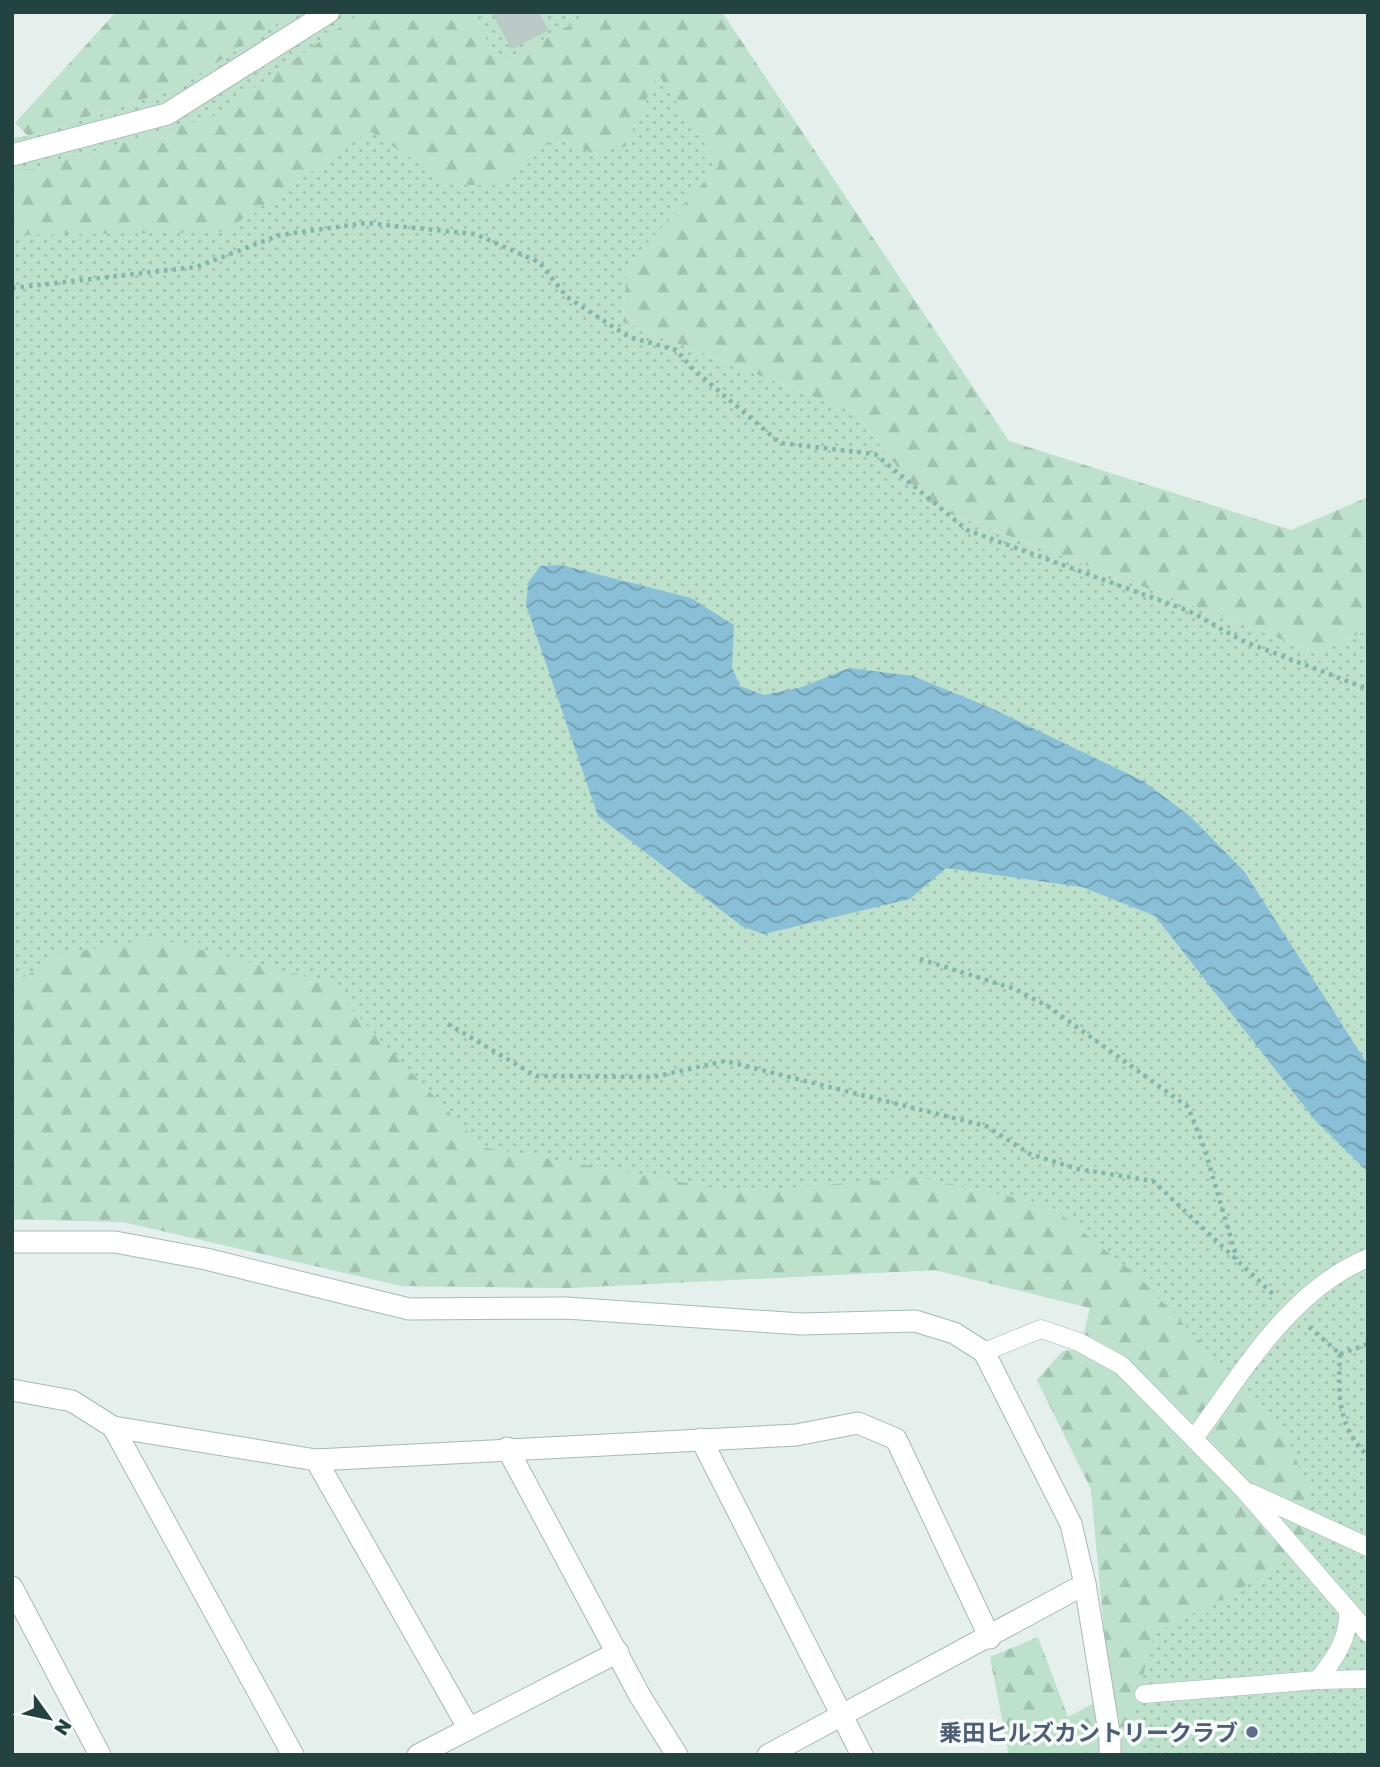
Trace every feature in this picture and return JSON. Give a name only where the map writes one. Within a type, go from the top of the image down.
[{"type":"street","points":[[12,155],[167,114],[329,12]]},
{"type":"street","points":[[12,1242],[115,1242],[206,1259],[409,1309],[566,1308],[801,1324],[915,1321],[954,1333],[984,1352],[1071,1524],[1085,1584],[1110,1738],[1110,1755]]},
{"type":"street","points":[[12,1390],[72,1401],[113,1427],[316,1460],[796,1435],[858,1423],[896,1438],[990,1638]]},
{"type":"street","points":[[113,1427],[293,1755]]},
{"type":"street","points":[[701,1439],[862,1755]]},
{"type":"street","points":[[507,1448],[677,1755]]},
{"type":"street","points":[[316,1460],[468,1729]]},
{"type":"street","points":[[768,1755],[990,1638],[1085,1584]]},
{"type":"street","points":[[12,1587],[100,1755]]},
{"type":"street","points":[[418,1755],[618,1652]]},
{"type":"lane","points":[[1195,1437],[1291,1311],[1342,1269],[1368,1258]]},
{"type":"lane","points":[[984,1352],[1041,1329],[1079,1342],[1121,1365],[1195,1437],[1244,1490],[1368,1633]]},
{"type":"lane","points":[[1244,1490],[1368,1547]]},
{"type":"lane","points":[[1318,1680],[1336,1657],[1345,1638],[1349,1628],[1348,1611]]},
{"type":"lane","points":[[1144,1694],[1318,1680],[1368,1679]]},
{"type":"path","points":[[12,288],[196,267],[280,235],[366,223],[475,234],[539,262],[567,297],[629,337],[676,350],[694,370],[780,443],[875,454],[967,530],[1189,611],[1243,641],[1368,689]]},
{"type":"path","points":[[920,959],[1015,989],[1049,1007],[1188,1107],[1204,1147],[1237,1260]]},
{"type":"path","points":[[448,1024],[536,1076],[653,1077],[725,1061],[986,1126],[1030,1154],[1078,1169],[1153,1181],[1340,1354]]},
{"type":"path","points":[[1340,1354],[1368,1344]]},
{"type":"path","points":[[1340,1354],[1338,1402],[1357,1447],[1368,1457]]},
{"type":"green space","points":[[116,12],[295,12],[178,88],[28,136],[15,123]]},
{"type":"green space","name":"乗田ヒルズカントリークラブ","points":[[295,12],[595,12],[658,73],[720,166],[627,265],[623,322],[855,413],[927,505],[1315,652],[1368,630],[1368,1755],[1123,1755],[1110,1694],[1091,1489],[1037,1380],[1063,1351],[1080,1350],[1090,1308],[935,1270],[567,1288],[402,1286],[123,1222],[12,1219],[12,138],[28,136],[178,88]]},
{"type":"green space","points":[[362,12],[474,12],[498,64],[594,12],[722,12],[1009,441],[1291,530],[1368,497],[1368,630],[1315,652],[927,505],[855,413],[623,322],[627,265],[719,166],[658,74],[625,147],[591,153],[559,135],[498,185],[451,185],[370,131],[224,232],[12,235],[12,171],[32,169],[214,116]]},
{"type":"green space","points":[[156,938],[326,982],[482,1147],[738,1192],[918,1177],[1049,1205],[1139,1277],[1286,1433],[1310,1496],[1306,1549],[1237,1591],[1154,1634],[1134,1710],[1140,1755],[1009,1755],[990,1657],[1038,1637],[1068,1717],[1110,1694],[1091,1489],[1037,1380],[1063,1351],[1080,1350],[1090,1308],[935,1270],[567,1288],[402,1286],[123,1222],[12,1219],[12,985],[61,954]]},
{"type":"water","points":[[561,565],[691,598],[734,625],[732,667],[740,686],[764,695],[802,687],[849,668],[913,676],[991,708],[1143,781],[1190,816],[1244,871],[1368,1065],[1368,1172],[1315,1120],[1155,916],[1082,887],[946,868],[910,899],[764,934],[743,927],[598,816],[526,605],[528,583],[540,566]]},
{"type":"building","points":[[493,12],[537,12],[547,30],[512,48]]},
{"type":"place","name":"乗田ヒルズカントリークラブ","points":[[1252,1732]]}]
